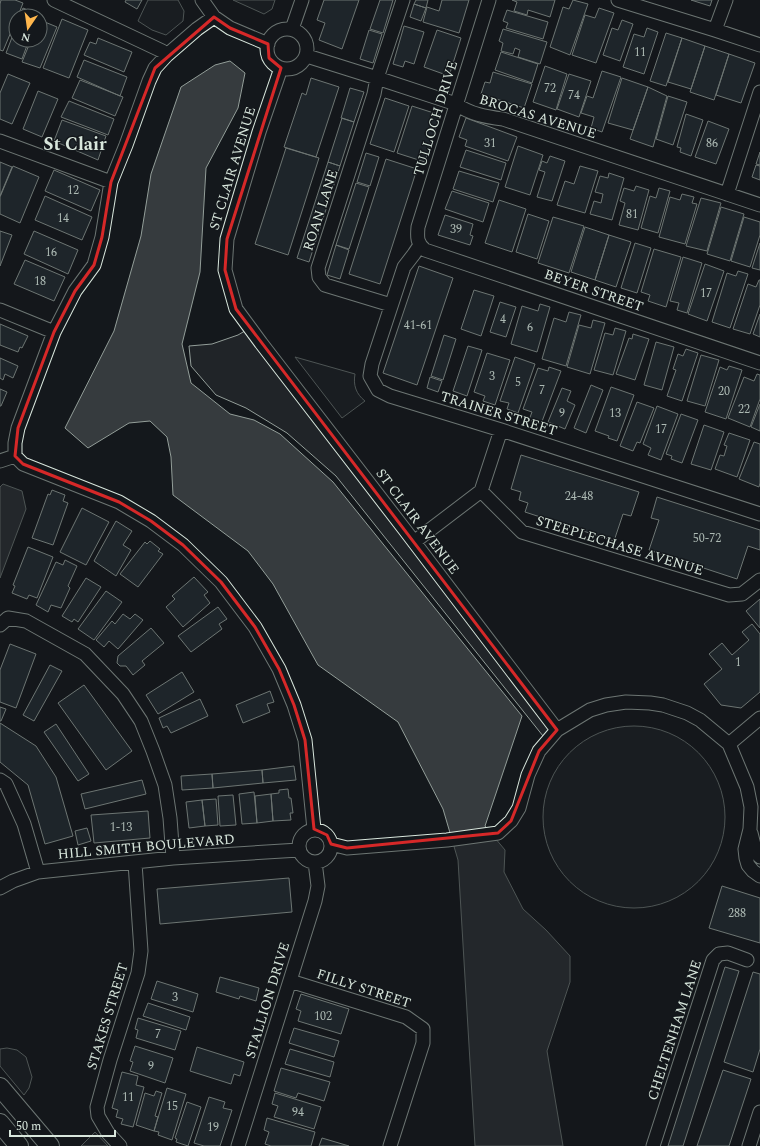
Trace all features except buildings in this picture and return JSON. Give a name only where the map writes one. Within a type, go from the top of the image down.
[{"type":"main road","points":[[0,1087],[50,1146]]},
{"type":"main road","points":[[0,1124],[19,1146]]},
{"type":"street","points":[[54,0],[162,51],[167,55]]},
{"type":"street","points":[[202,0],[214,17],[230,28],[268,44]]},
{"type":"street","points":[[292,29],[302,0]]},
{"type":"street","points":[[377,78],[403,0]]},
{"type":"street","name":"TULLOCH DRIVE","points":[[420,245],[417,237],[418,227],[489,0]]},
{"type":"street","points":[[618,0],[760,45]]},
{"type":"street","points":[[715,30],[726,0]]},
{"type":"street","points":[[214,17],[197,29],[167,55],[155,68],[149,81],[111,182],[102,237],[94,265],[75,291],[54,332],[18,428],[15,443],[15,456],[23,464],[119,502],[151,522],[183,546],[221,582],[255,627],[279,669],[294,705],[305,740],[314,829]]},
{"type":"street","points":[[281,29],[292,29],[299,32],[304,37],[307,44],[307,56],[296,68],[281,68],[274,64],[269,58],[267,51],[268,44],[270,37],[281,29]]},
{"type":"street","name":"BROCAS AVENUE","points":[[307,56],[456,104],[468,112],[485,117],[503,119],[760,205]]},
{"type":"street","name":"ST CLAIR AVENUE","points":[[281,68],[259,132],[227,239],[226,270],[236,309],[557,730]]},
{"type":"street","name":"ROAN LANE","points":[[377,78],[374,94],[318,268],[319,277],[325,285],[391,305]]},
{"type":"street","points":[[727,194],[760,92]]},
{"type":"street","points":[[0,141],[111,182]]},
{"type":"street","name":"TRAINER STREET","points":[[420,245],[404,267],[372,364],[370,376],[378,390],[390,396],[501,430],[760,514]]},
{"type":"street","name":"BEYER STREET","points":[[420,245],[425,250],[760,363]]},
{"type":"street","points":[[0,310],[54,332]]},
{"type":"street","points":[[414,542],[482,491],[501,430]]},
{"type":"street","points":[[0,461],[15,456]]},
{"type":"street","name":"STEEPLECHASE AVENUE","points":[[482,491],[522,532],[729,596],[742,594],[760,580]]},
{"type":"street","points":[[0,625],[8,618],[26,621],[53,636],[84,654],[123,694],[141,721],[164,785],[170,818],[174,858]]},
{"type":"street","points":[[331,844],[347,848],[447,840],[498,833],[511,821],[519,808],[528,775],[539,751],[557,730],[590,710],[606,705],[626,702],[650,703],[663,705],[687,713],[700,720],[729,744],[747,788],[752,807],[750,829],[745,849],[746,858],[748,866],[760,876]]},
{"type":"street","points":[[729,744],[760,718]]},
{"type":"street","points":[[0,780],[6,784],[24,824],[38,872]]},
{"type":"street","points":[[314,829],[324,832],[331,844],[329,854],[325,858],[316,862],[305,859],[301,855],[298,845],[301,836],[305,832],[314,829]]},
{"type":"street","points":[[750,829],[756,853],[760,857]]},
{"type":"street","name":"HILL SMITH BOULEVARD","points":[[0,888],[13,881],[38,872],[174,858],[299,850]]},
{"type":"street","name":"STALLION DRIVE","points":[[238,1146],[318,886],[316,862]]},
{"type":"street","name":"STAKES STREET","points":[[120,1146],[108,1133],[98,1116],[97,1107],[114,1047],[138,973],[141,951],[135,863]]},
{"type":"street","name":"CHELTENHAM LANE","points":[[653,1146],[712,960],[719,954],[728,953],[747,960]]},
{"type":"street","name":"FILLY STREET","points":[[290,981],[406,1017],[423,1029],[423,1043],[390,1146]]},
{"type":"street","points":[[749,1146],[759,1117]]},
{"type":"highlighted area","points":[[214,17],[230,28],[268,44],[269,58],[281,68],[227,239],[225,270],[236,309],[557,730],[539,751],[511,821],[498,833],[347,848],[331,844],[327,835],[314,829],[305,740],[294,705],[279,669],[255,627],[221,582],[183,545],[151,521],[119,502],[23,464],[15,456],[18,428],[54,332],[75,291],[94,265],[102,237],[111,182],[155,68]]},
{"type":"shaded area","points":[[148,0],[178,0],[184,11],[183,21],[166,35],[152,30],[138,21]]},
{"type":"shaded area","points":[[233,0],[275,0],[272,9],[264,14]]},
{"type":"shaded area","points":[[230,61],[245,73],[238,108],[206,168],[200,272],[182,344],[191,383],[230,414],[254,420],[280,434],[333,482],[522,716],[485,826],[505,850],[504,872],[523,909],[546,930],[570,956],[570,982],[547,1051],[563,1146],[475,1146],[458,860],[443,809],[398,722],[318,665],[273,584],[248,551],[173,495],[171,457],[167,437],[150,421],[129,423],[88,448],[65,428],[114,331],[141,236],[151,174],[181,87],[215,65]]},
{"type":"shaded area","points":[[250,328],[557,730],[547,741],[336,476],[287,433],[246,408],[216,395],[191,366],[189,346],[212,344],[238,335]]},
{"type":"shaded area","points":[[295,357],[355,374],[354,382],[356,389],[365,401],[342,418]]},
{"type":"shaded area","points":[[3,484],[22,491],[26,509],[0,578],[0,487]]},
{"type":"shaded area","points":[[634,726],[652,728],[669,733],[692,747],[704,759],[718,782],[723,799],[725,817],[723,835],[718,852],[704,875],[692,887],[669,901],[652,906],[634,908],[616,906],[599,901],[576,887],[564,875],[550,852],[545,835],[543,817],[545,799],[550,782],[564,759],[576,747],[599,733],[616,728]]},
{"type":"shaded area","points":[[7,1048],[17,1050],[26,1057],[32,1077],[29,1088],[24,1095],[0,1066],[0,1049]]},
{"type":"shaded area","points":[[95,1132],[108,1146],[81,1146]]},
{"type":"district","name":"St Clair","points":[[75,144]]}]
